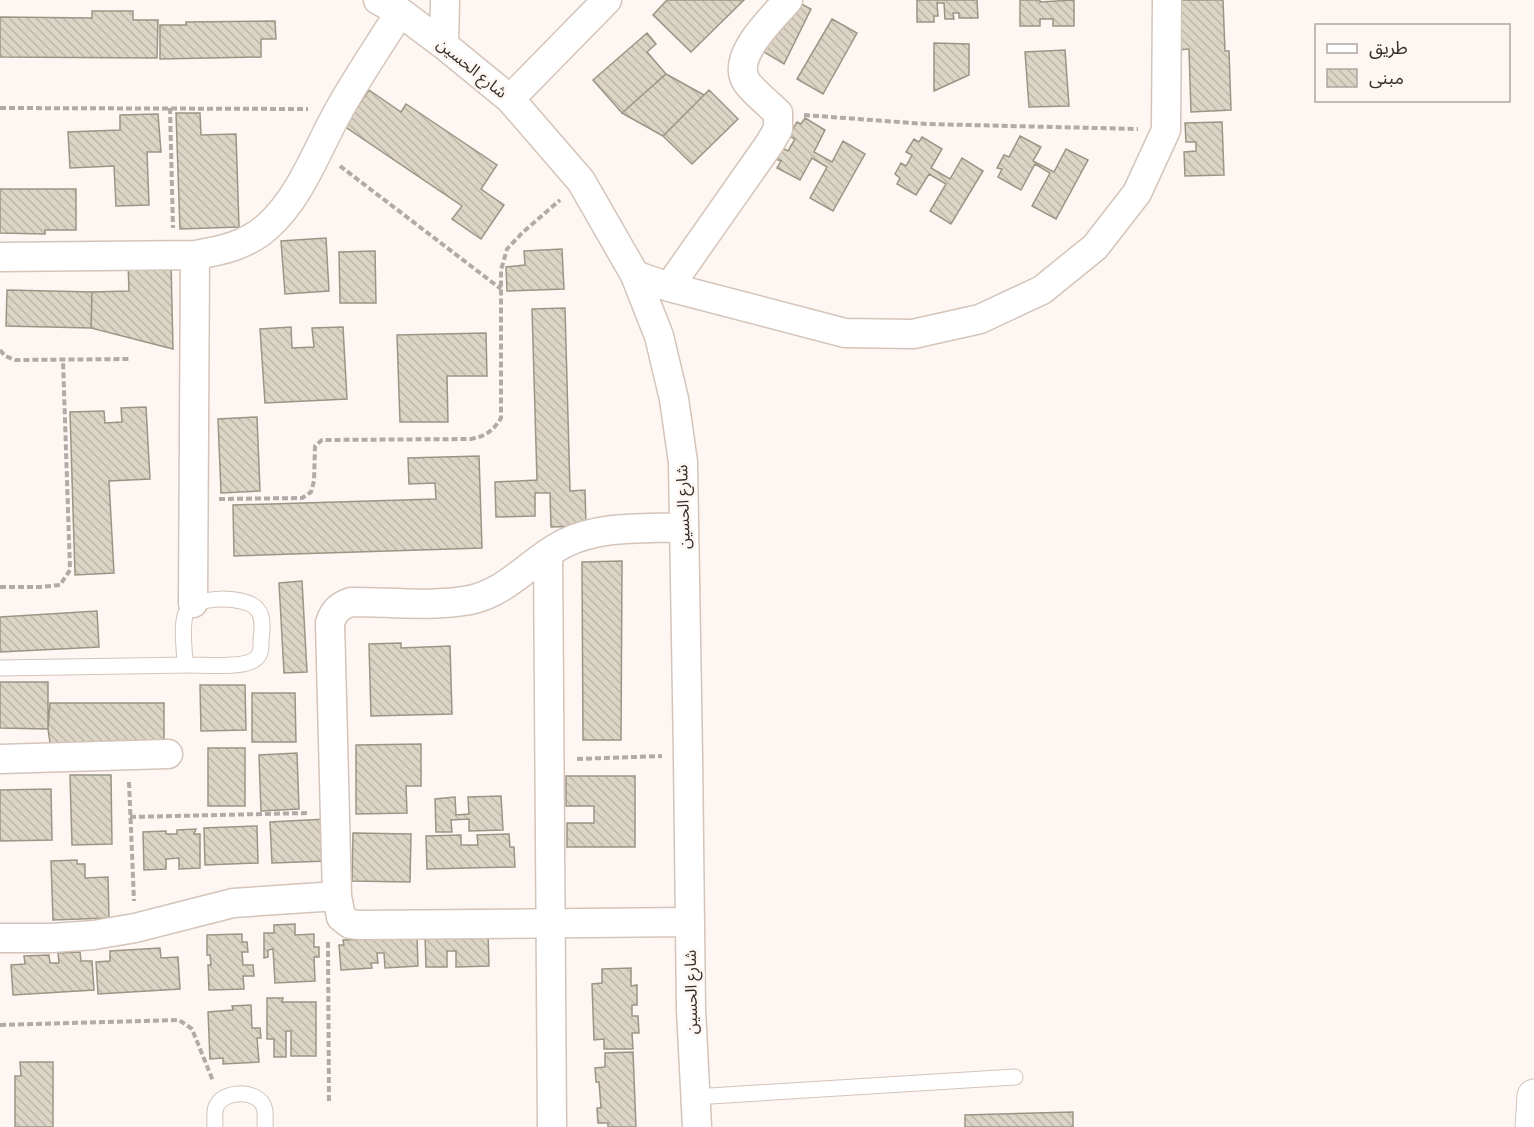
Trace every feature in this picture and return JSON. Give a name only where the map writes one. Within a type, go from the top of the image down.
[{"type":"street","points":[[444,45],[446,0]]},
{"type":"street","points":[[510,99],[607,0]]},
{"type":"street","points":[[669,287],[778,129],[778,113],[745,79],[743,58],[754,40],[788,0]]},
{"type":"street","points":[[635,275],[669,287],[844,333],[913,334],[980,319],[1042,290],[1095,247],[1137,193],[1166,130],[1167,0]]},
{"type":"street","points":[[0,257],[184,256],[221,252],[245,243],[266,228],[284,210],[339,109],[389,6]]},
{"type":"street","name":"شارع الحسين","points":[[389,6],[444,45],[510,99],[581,181],[635,275],[659,336],[674,399],[683,462],[689,922],[694,1097],[697,1127]]},
{"type":"street","points":[[184,256],[194,499],[193,603]]},
{"type":"street","points":[[684,527],[595,532],[562,544],[505,586],[471,600],[435,603],[351,602],[341,605],[333,613],[330,623],[335,812],[332,896],[341,917],[350,924],[689,922]]},
{"type":"street","points":[[548,553],[552,1127]]},
{"type":"street","points":[[0,759],[168,754]]},
{"type":"street","points":[[0,938],[94,935],[135,928],[233,903],[332,896]]},
{"type":"street","points":[[1532,1127],[1534,1096]]},
{"type":"lane","points":[[0,668],[185,665],[246,663],[255,660],[261,652],[262,620],[259,610],[243,601],[203,600],[193,603],[184,620],[185,665]]},
{"type":"lane","points":[[694,1097],[1015,1077]]},
{"type":"lane","points":[[215,1127],[215,1108],[221,1100],[230,1095],[250,1095],[258,1099],[264,1107],[265,1127]]},
{"type":"path","points":[[0,108],[339,109]]},
{"type":"path","points":[[170,108],[184,256]]},
{"type":"path","points":[[778,113],[926,124],[1166,130]]},
{"type":"path","points":[[318,149],[502,290]]},
{"type":"path","points":[[194,499],[302,498],[311,492],[314,481],[315,446],[322,440],[471,439],[484,437],[495,429],[501,418],[501,270],[507,249],[581,181]]},
{"type":"path","points":[[0,350],[5,356],[15,360],[131,359]]},
{"type":"path","points":[[0,586],[60,585],[69,570],[63,360]]},
{"type":"path","points":[[128,755],[135,928]]},
{"type":"path","points":[[549,759],[688,756]]},
{"type":"path","points":[[130,817],[335,812]]},
{"type":"path","points":[[329,1104],[332,896]]},
{"type":"path","points":[[0,1025],[179,1020],[192,1029],[221,1100]]},
{"type":"building","points":[[667,0],[744,0],[691,52],[653,15]]},
{"type":"building","points":[[794,0],[811,9],[784,64],[764,52]]},
{"type":"building","points":[[917,0],[977,0],[978,18],[959,18],[959,13],[953,13],[954,19],[945,19],[944,3],[937,3],[938,16],[934,16],[934,22],[917,22]]},
{"type":"building","points":[[1020,0],[1040,0],[1040,2],[1074,0],[1074,26],[1053,26],[1053,19],[1040,19],[1040,26],[1020,26]]},
{"type":"building","points":[[1177,0],[1223,0],[1225,51],[1229,51],[1231,110],[1191,112],[1189,49],[1179,50]]},
{"type":"building","points":[[92,11],[133,11],[133,20],[158,20],[157,58],[0,57],[0,17],[92,18]]},
{"type":"building","points":[[832,19],[857,33],[823,94],[797,79]]},
{"type":"building","points":[[275,21],[276,39],[261,39],[261,57],[160,59],[160,25],[186,25],[186,22]]},
{"type":"building","points":[[647,33],[656,44],[647,52],[666,74],[622,113],[593,80]]},
{"type":"building","points":[[934,43],[969,44],[969,75],[934,91]]},
{"type":"building","points":[[1065,50],[1069,106],[1029,107],[1025,52]]},
{"type":"building","points":[[666,74],[704,95],[663,136],[622,113]]},
{"type":"building","points":[[369,90],[401,112],[406,104],[497,165],[481,189],[504,205],[481,239],[452,219],[462,206],[344,126]]},
{"type":"building","points":[[709,90],[738,119],[692,164],[663,136]]},
{"type":"building","points":[[176,113],[200,113],[201,135],[236,134],[239,227],[180,229]]},
{"type":"building","points":[[158,114],[161,152],[147,152],[149,205],[116,206],[114,166],[70,168],[68,132],[120,130],[120,115]]},
{"type":"building","points":[[805,118],[825,130],[814,152],[832,162],[843,141],[865,154],[833,211],[810,198],[827,167],[812,158],[800,180],[777,168],[781,161],[776,159],[782,148],[788,151],[795,139],[789,136],[797,122],[801,124]]},
{"type":"building","points":[[1222,122],[1224,175],[1185,176],[1184,152],[1196,151],[1196,142],[1186,142],[1185,123]]},
{"type":"building","points":[[1020,136],[1041,147],[1033,161],[1054,172],[1066,149],[1088,160],[1056,219],[1032,206],[1050,173],[1035,164],[1021,190],[998,177],[1002,169],[997,168],[1004,155],[1009,157]]},
{"type":"building","points":[[922,137],[942,149],[931,168],[950,179],[962,158],[983,171],[951,224],[930,211],[946,184],[929,174],[916,195],[897,184],[900,178],[895,174],[901,163],[906,166],[912,155],[906,152],[914,139],[919,142]]},
{"type":"building","points":[[0,189],[76,189],[76,230],[45,230],[45,234],[0,233]]},
{"type":"building","points":[[326,238],[329,291],[285,294],[281,241]]},
{"type":"building","points":[[562,249],[564,289],[507,291],[506,267],[525,265],[524,251]]},
{"type":"building","points":[[375,251],[376,303],[340,303],[339,252]]},
{"type":"building","points":[[171,262],[173,349],[91,328],[92,292],[129,291],[128,263]]},
{"type":"building","points":[[7,290],[92,292],[91,328],[6,326]]},
{"type":"building","points":[[565,308],[570,491],[585,490],[586,526],[551,527],[550,493],[535,493],[535,516],[496,517],[495,482],[537,480],[532,309]]},
{"type":"building","points":[[291,327],[292,348],[314,347],[312,328],[343,327],[347,399],[265,403],[260,329]]},
{"type":"building","points":[[486,333],[487,376],[447,376],[448,422],[400,422],[397,335]]},
{"type":"building","points":[[146,407],[150,479],[109,481],[114,573],[75,575],[70,412],[104,411],[105,423],[122,422],[121,408]]},
{"type":"building","points":[[257,417],[260,491],[221,493],[218,419]]},
{"type":"building","points":[[479,456],[482,548],[234,556],[233,505],[436,499],[435,483],[409,484],[408,458]]},
{"type":"building","points":[[622,561],[621,740],[583,740],[582,562]]},
{"type":"building","points":[[302,581],[307,672],[284,673],[279,583]]},
{"type":"building","points":[[97,611],[99,647],[0,652],[0,617]]},
{"type":"building","points":[[401,643],[401,648],[450,646],[452,714],[371,716],[369,644]]},
{"type":"building","points":[[0,682],[48,682],[48,729],[0,728]]},
{"type":"building","points":[[200,685],[245,685],[246,730],[201,731]]},
{"type":"building","points":[[252,693],[295,693],[296,742],[252,742]]},
{"type":"building","points":[[50,703],[164,703],[164,748],[51,749],[48,729]]},
{"type":"building","points":[[421,744],[421,786],[406,786],[407,813],[356,814],[356,745]]},
{"type":"building","points":[[208,748],[245,748],[245,806],[208,806]]},
{"type":"building","points":[[297,753],[299,809],[261,811],[259,755]]},
{"type":"building","points":[[70,775],[111,775],[112,844],[72,845]]},
{"type":"building","points":[[566,776],[635,776],[635,847],[567,847],[567,823],[594,823],[594,806],[566,806]]},
{"type":"building","points":[[51,789],[52,840],[0,841],[0,790]]},
{"type":"building","points":[[501,796],[503,830],[469,831],[469,819],[451,820],[452,832],[436,832],[435,799],[455,797],[456,815],[469,814],[468,797]]},
{"type":"building","points":[[326,819],[328,861],[272,863],[270,822]]},
{"type":"building","points":[[257,826],[258,863],[205,865],[204,828]]},
{"type":"building","points":[[196,829],[194,834],[200,834],[200,868],[179,869],[179,858],[166,859],[166,869],[144,870],[143,832],[166,831],[166,834],[177,834],[177,830]]},
{"type":"building","points":[[353,833],[411,834],[410,882],[352,881]]},
{"type":"building","points":[[509,834],[510,847],[514,847],[515,867],[427,869],[426,836],[461,835],[461,845],[478,845],[477,835]]},
{"type":"building","points":[[77,860],[77,864],[85,864],[85,878],[108,877],[109,918],[53,920],[51,861]]},
{"type":"building","points":[[295,924],[295,935],[314,934],[314,947],[319,947],[319,957],[314,957],[315,981],[275,983],[273,949],[268,950],[268,957],[264,958],[264,933],[274,933],[274,925]]},
{"type":"building","points":[[488,932],[489,966],[456,967],[456,951],[447,951],[447,967],[426,967],[425,934]]},
{"type":"building","points":[[242,934],[242,942],[247,942],[248,952],[242,952],[243,965],[253,965],[254,976],[243,976],[244,989],[209,990],[208,965],[211,965],[210,955],[207,955],[207,935]]},
{"type":"building","points":[[417,937],[418,966],[385,968],[384,953],[377,953],[378,963],[371,963],[372,968],[341,970],[339,945],[344,945],[343,940]]},
{"type":"building","points":[[160,948],[161,958],[178,957],[180,989],[98,994],[96,962],[110,961],[110,951]]},
{"type":"building","points":[[80,952],[81,961],[92,961],[94,990],[13,995],[11,965],[25,964],[24,956],[49,955],[50,963],[59,963],[58,953]]},
{"type":"building","points":[[631,968],[631,986],[637,985],[637,1005],[632,1005],[632,1016],[638,1016],[639,1033],[632,1033],[633,1049],[604,1049],[604,1039],[594,1040],[592,984],[602,983],[602,969]]},
{"type":"building","points":[[267,998],[283,998],[282,1002],[316,1002],[316,1056],[291,1056],[291,1031],[286,1031],[286,1057],[274,1057],[274,1039],[267,1039]]},
{"type":"building","points":[[251,1005],[252,1028],[260,1028],[261,1038],[257,1038],[259,1062],[223,1064],[223,1058],[210,1059],[208,1012],[233,1010],[232,1006]]},
{"type":"building","points":[[633,1052],[636,1127],[608,1127],[608,1123],[598,1123],[597,1108],[601,1108],[599,1082],[596,1082],[595,1068],[605,1067],[605,1053]]},
{"type":"building","points":[[20,1062],[53,1062],[53,1127],[15,1127],[15,1076],[21,1076]]},
{"type":"building","points":[[1073,1112],[1073,1127],[965,1127],[965,1115]]}]
